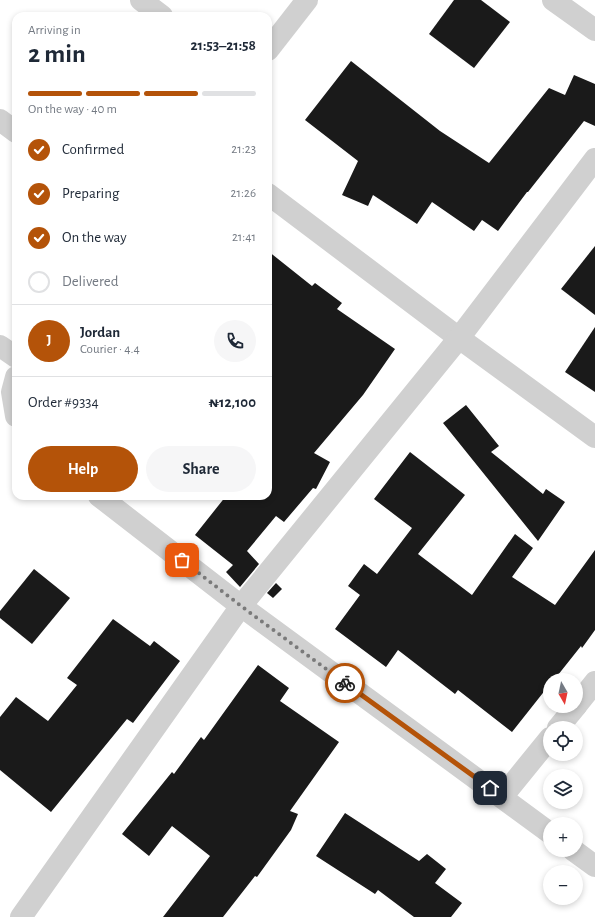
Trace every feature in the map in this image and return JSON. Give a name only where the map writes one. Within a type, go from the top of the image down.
[{"type":"street","points":[[141,0],[157,12]]},
{"type":"street","points":[[272,45],[307,0]]},
{"type":"street","points":[[553,0],[595,30]]},
{"type":"street","points":[[0,120],[12,129]]},
{"type":"street","points":[[21,917],[241,606],[459,338],[595,159]]},
{"type":"street","points":[[272,197],[459,338],[595,437]]},
{"type":"street","points":[[0,346],[12,354]]},
{"type":"street","points":[[104,500],[241,606],[543,828]]},
{"type":"street","points":[[583,697],[595,682]]},
{"type":"street","points":[[564,721],[570,713]]},
{"type":"street","points":[[502,798],[543,747]]},
{"type":"street","points":[[583,857],[595,866]]},
{"type":"building","points":[[454,0],[481,0],[510,22],[474,68],[429,34]]},
{"type":"building","points":[[351,61],[440,131],[489,163],[549,88],[565,95],[574,75],[595,84],[595,126],[584,121],[498,231],[482,220],[474,231],[432,202],[417,224],[373,195],[368,206],[342,195],[358,161],[305,120]]},
{"type":"building","points":[[595,246],[595,315],[561,289]]},
{"type":"building","points":[[272,254],[312,286],[315,283],[342,303],[337,309],[395,349],[363,395],[314,453],[330,462],[316,489],[313,488],[284,522],[276,516],[247,551],[259,564],[240,587],[226,572],[233,565],[195,535],[223,500],[272,500]]},
{"type":"building","points":[[595,327],[595,392],[565,372]]},
{"type":"building","points":[[466,405],[499,446],[491,452],[543,494],[546,489],[565,502],[538,541],[443,423]]},
{"type":"building","points":[[410,452],[465,495],[418,554],[472,595],[515,534],[533,548],[512,577],[555,605],[595,550],[595,630],[582,648],[581,646],[560,673],[543,673],[543,693],[512,732],[458,690],[455,694],[398,650],[386,667],[335,629],[360,595],[348,586],[364,564],[377,574],[412,528],[374,499]]},
{"type":"building","points":[[34,569],[70,598],[32,644],[0,618],[0,611]]},
{"type":"building","points":[[276,583],[282,589],[273,598],[267,593]]},
{"type":"building","points":[[113,619],[150,646],[154,641],[180,661],[133,723],[127,719],[51,812],[0,770],[0,717],[16,697],[48,721],[77,685],[67,678]]},
{"type":"building","points":[[258,665],[289,688],[280,701],[339,742],[290,811],[298,814],[291,830],[257,877],[255,876],[223,917],[163,917],[210,856],[172,826],[149,856],[122,834],[172,772],[174,774],[201,737],[204,740]]},
{"type":"building","points":[[345,813],[419,861],[427,854],[446,869],[435,883],[462,903],[451,917],[414,917],[378,890],[375,894],[316,856]]},
{"type":"way so far","points":[[182,560],[345,683]]},
{"type":"route","points":[[345,683],[490,788]]}]
